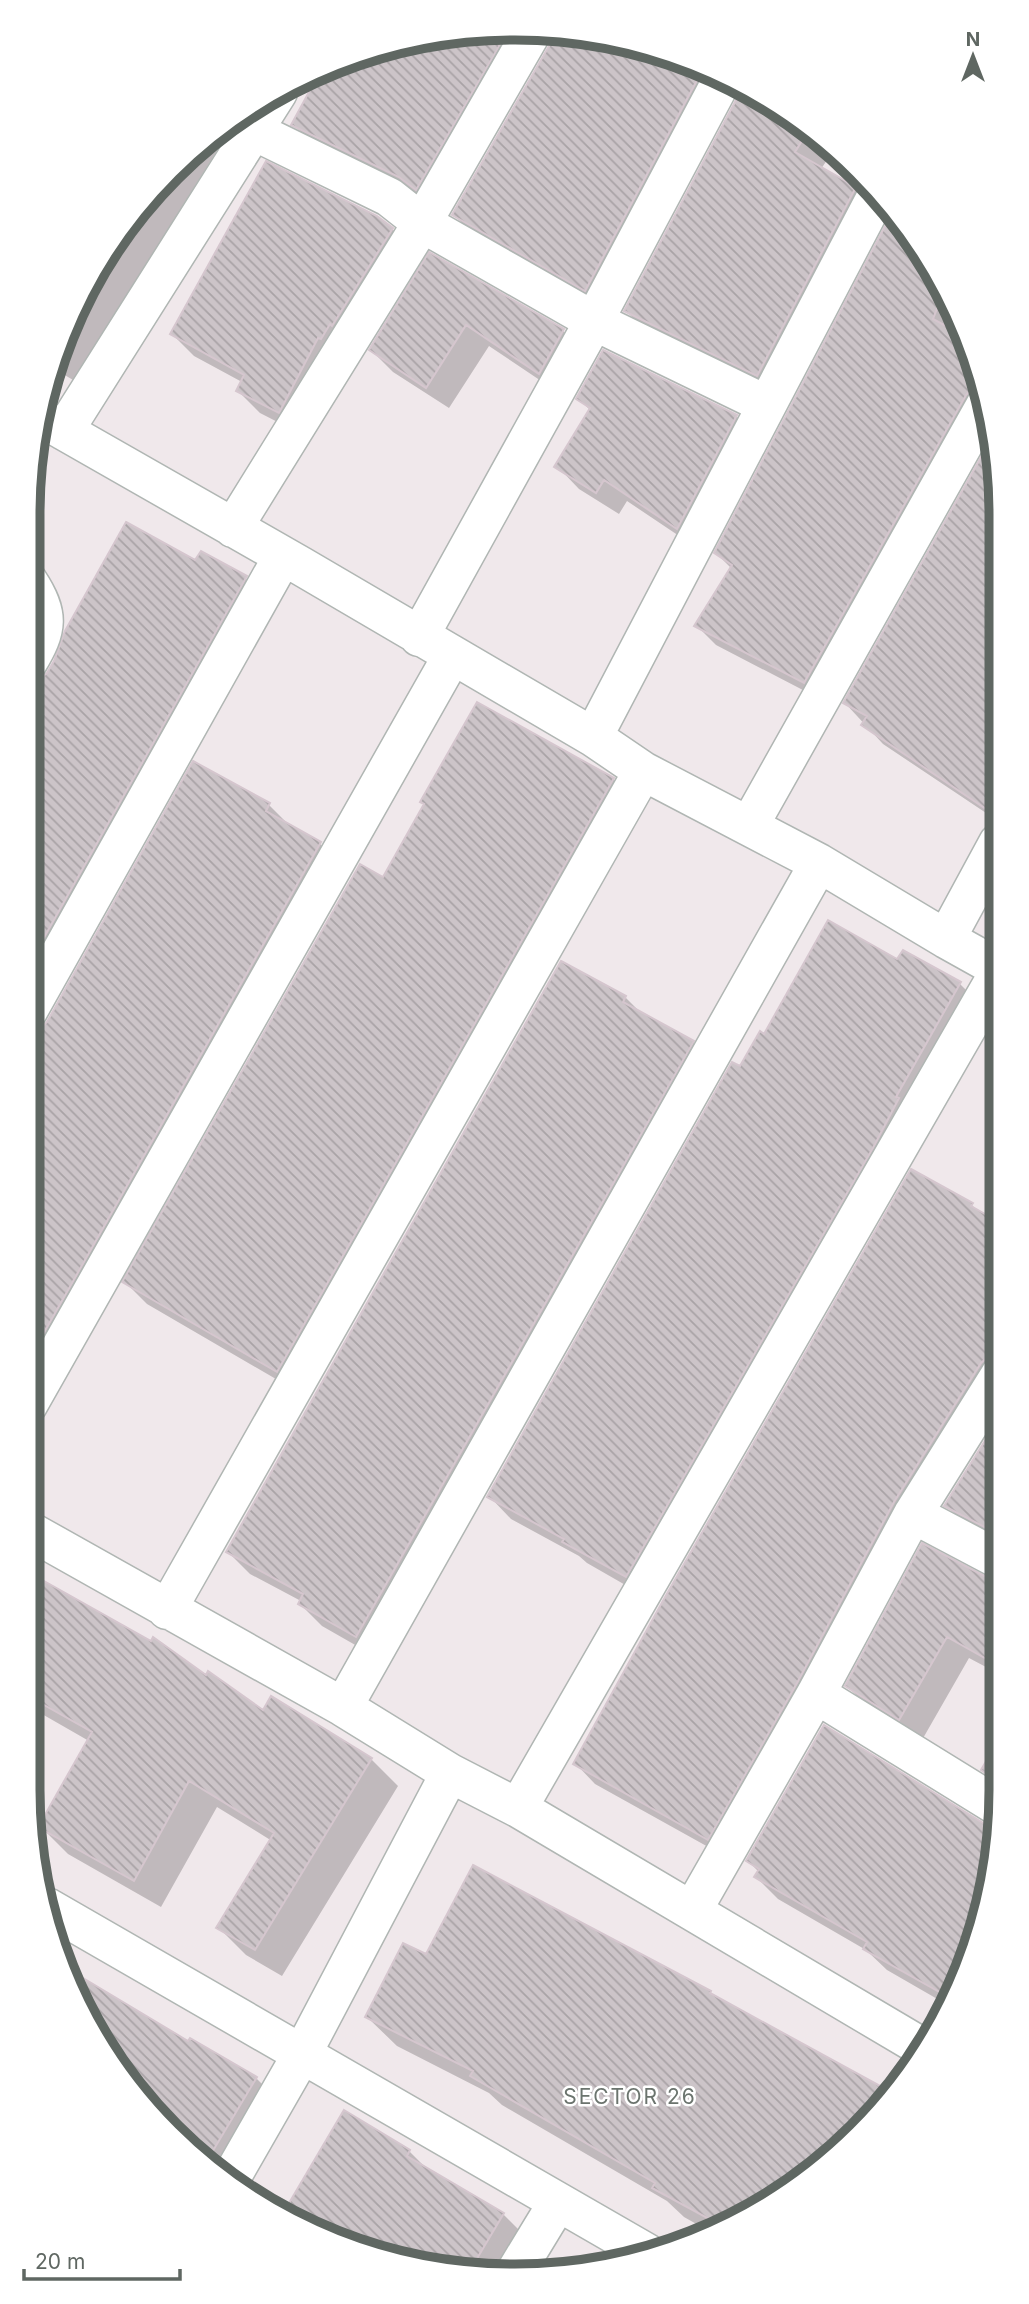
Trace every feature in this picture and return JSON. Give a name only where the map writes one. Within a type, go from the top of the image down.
[{"type":"street","points":[[233,528],[422,223],[527,40]]},
{"type":"street","points":[[419,637],[594,321],[719,86]]},
{"type":"street","points":[[267,110],[51,423],[593,737],[643,771],[819,863],[989,963]]},
{"type":"street","points":[[254,131],[389,197],[422,223],[594,321],[767,405]]},
{"type":"street","points":[[593,737],[872,204]]},
{"type":"street","points":[[749,827],[979,417]]},
{"type":"street","points":[[40,990],[283,556]]},
{"type":"street","points":[[40,599],[45,625],[40,636]]},
{"type":"street","points":[[40,1384],[452,656]]},
{"type":"street","points":[[167,1609],[643,771]]},
{"type":"street","points":[[946,939],[989,860]]},
{"type":"street","points":[[343,1707],[819,863]]},
{"type":"street","points":[[518,1808],[989,990]]},
{"type":"street","points":[[692,1911],[816,1694],[913,1514],[989,1393]]},
{"type":"street","points":[[913,1514],[989,1554]]},
{"type":"street","points":[[40,1537],[343,1707],[450,1773],[518,1808],[915,2043]]},
{"type":"street","points":[[816,1694],[989,1801]]},
{"type":"street","points":[[234,2172],[302,2054],[450,1773]]},
{"type":"street","points":[[58,1918],[302,2054],[638,2248]]},
{"type":"street","points":[[520,2264],[558,2202]]},
{"type":"building","points":[[502,40],[416,190],[399,177],[291,125],[312,86],[333,76],[362,65],[422,49]]},
{"type":"building","points":[[552,42],[637,56],[699,77],[585,291],[452,215]]},
{"type":"building","points":[[738,97],[803,138],[795,152],[856,187],[757,376],[624,311]]},
{"type":"building","points":[[266,161],[377,216],[393,228],[332,326],[330,324],[321,339],[318,338],[279,413],[236,391],[244,375],[170,334]]},
{"type":"building","points":[[887,222],[909,251],[939,303],[933,319],[951,329],[972,389],[966,395],[804,683],[694,626],[732,565],[714,553]]},
{"type":"building","points":[[429,252],[564,329],[539,374],[466,325],[426,388],[369,350]]},
{"type":"building","points":[[603,350],[737,415],[677,529],[604,480],[596,493],[554,467],[590,408],[576,399]]},
{"type":"building","points":[[985,451],[989,514],[989,811],[861,725],[867,716],[843,703]]},
{"type":"building","points":[[126,522],[195,560],[201,551],[247,576],[40,945],[40,678],[47,673],[54,661],[65,631]]},
{"type":"building","points":[[477,702],[614,778],[277,1372],[122,1282],[360,864],[383,877],[424,804],[420,802]]},
{"type":"building","points":[[193,761],[270,803],[266,811],[321,842],[40,1340],[40,1029],[47,1022]]},
{"type":"building","points":[[828,920],[897,959],[903,950],[961,982],[896,1097],[899,1098],[873,1148],[626,1577],[487,1497],[732,1062],[740,1066],[760,1031],[764,1034]]},
{"type":"building","points":[[561,961],[626,996],[623,1002],[694,1041],[356,1637],[298,1604],[303,1594],[226,1552]]},
{"type":"building","points":[[911,1169],[973,1203],[971,1206],[989,1216],[989,1356],[981,1363],[894,1502],[797,1683],[708,1840],[573,1764],[664,1599]]},
{"type":"building","points":[[989,1434],[989,1529],[944,1506]]},
{"type":"building","points":[[922,1543],[989,1578],[989,1660],[947,1637],[899,1720],[845,1686]]},
{"type":"building","points":[[40,1579],[151,1641],[153,1637],[206,1675],[208,1671],[263,1710],[271,1696],[372,1758],[255,1950],[216,1928],[274,1833],[189,1781],[134,1881],[42,1829],[41,1822],[92,1732],[40,1703]]},
{"type":"building","points":[[824,1725],[988,1826],[973,1912],[942,1994],[863,1949],[867,1942],[754,1877],[759,1869],[746,1861]]},
{"type":"building","points":[[989,1756],[989,1775],[981,1770]]},
{"type":"building","points":[[473,1865],[711,1991],[710,1993],[883,2088],[850,2125],[803,2166],[752,2200],[712,2221],[652,2188],[655,2183],[470,2076],[473,2071],[365,2017],[403,1943],[426,1954]]},
{"type":"building","points":[[78,1975],[188,2041],[190,2038],[257,2077],[211,2154],[179,2125],[138,2078],[104,2027]]},
{"type":"building","points":[[344,2110],[410,2150],[407,2156],[504,2213],[475,2262],[422,2255],[362,2239],[288,2206]]},
{"type":"district","name":"SECTOR 26","points":[[630,2097]]}]
